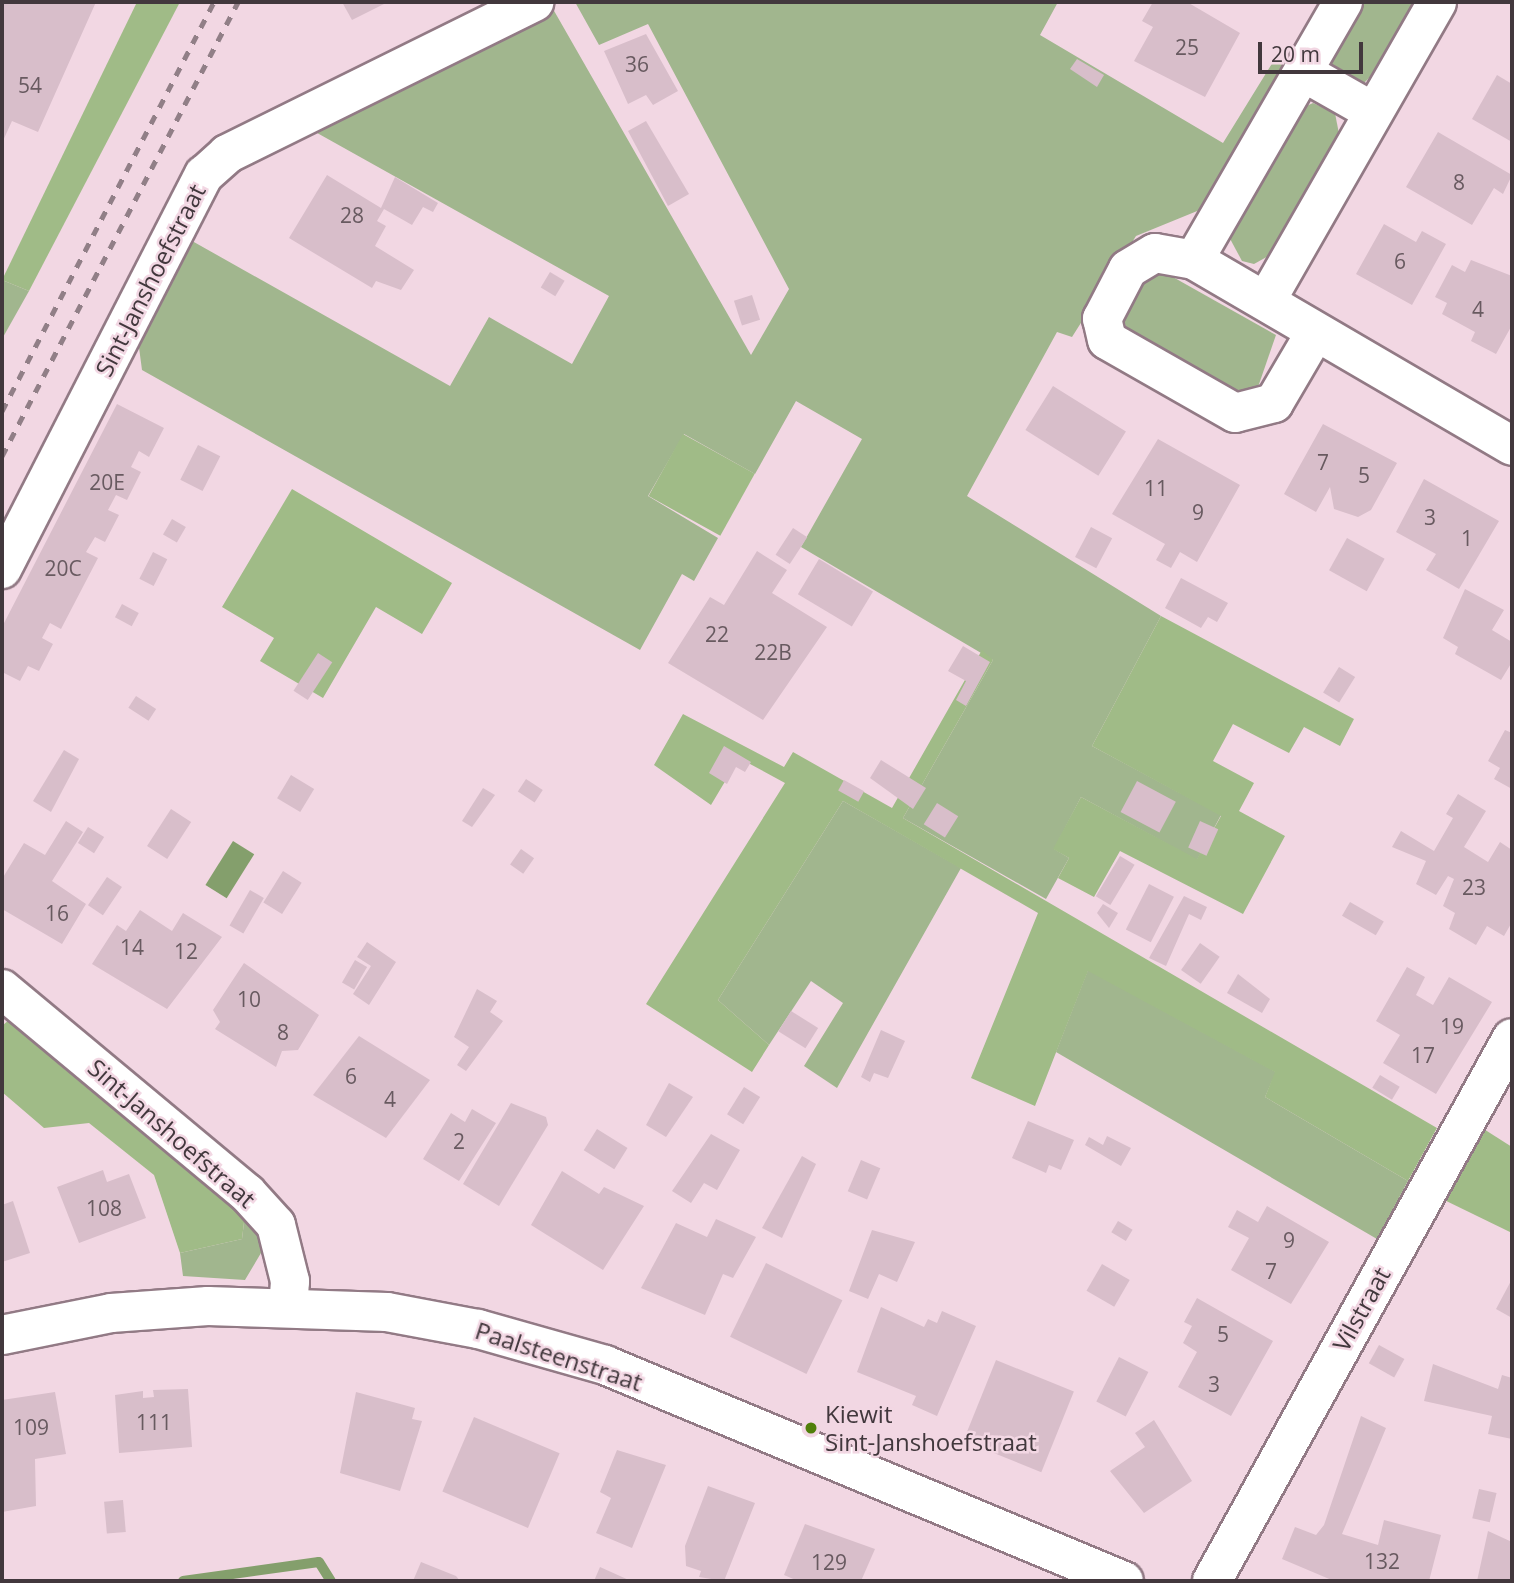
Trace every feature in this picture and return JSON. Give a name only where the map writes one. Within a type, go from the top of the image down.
[{"type":"street","name":"Sint-Janshoefstraat","points":[[2,569],[204,175],[227,154],[534,2]]},
{"type":"street","points":[[1194,260],[1343,2]]},
{"type":"street","points":[[1266,302],[1370,110],[1437,2]]},
{"type":"street","points":[[1303,72],[1370,110]]},
{"type":"street","points":[[1315,333],[1274,403],[1235,413],[1107,340],[1102,319],[1128,269],[1155,253],[1194,260],[1512,446]]},
{"type":"street","name":"Sint-Janshoefstraat","points":[[2,989],[276,1225],[289,1307]]},
{"type":"street","name":"Vilstraat","points":[[1212,1581],[1512,1038]]},
{"type":"street","name":"Paalsteenstraat","points":[[2,1335],[111,1313],[289,1307],[400,1314],[605,1365],[1124,1581]]},
{"type":"shaded area","points":[[137,2],[180,2],[29,291],[2,280]]},
{"type":"shaded area","points":[[575,2],[1058,2],[1040,35],[1223,143],[1276,57],[1291,64],[1207,207],[1136,236],[1072,337],[1057,332],[967,496],[1161,616],[1092,746],[1221,815],[1197,860],[1081,797],[1054,849],[1069,858],[1046,899],[903,818],[993,660],[801,547],[862,439],[796,401],[755,474],[684,434],[648,496],[718,538],[694,581],[682,574],[640,650],[142,370],[138,340],[185,237],[450,386],[489,317],[572,364],[609,296],[310,129],[553,9],[751,355],[789,289],[648,24],[599,45]]},
{"type":"shaded area","points":[[1360,2],[1414,2],[1372,75],[1364,83],[1348,84],[1332,70],[1330,57]]},
{"type":"shaded area","points":[[1313,103],[1335,113],[1339,134],[1274,253],[1254,264],[1242,261],[1228,235],[1300,109]]},
{"type":"shaded area","points":[[1164,272],[1276,335],[1258,387],[1238,396],[1132,337],[1122,319],[1142,277]]},
{"type":"shaded area","points":[[2,280],[29,291],[2,339]]},
{"type":"shaded area","points":[[683,434],[755,474],[720,536],[649,496]]},
{"type":"shaded area","points":[[292,489],[452,583],[422,634],[376,607],[323,698],[260,661],[274,638],[222,607]]},
{"type":"shaded area","points":[[1161,616],[1354,719],[1340,746],[1304,727],[1289,753],[1233,724],[1213,761],[1254,783],[1239,811],[1285,836],[1243,914],[1120,851],[1094,897],[1058,878],[1069,858],[1053,849],[1081,797],[1197,859],[1221,816],[1092,746]]},
{"type":"shaded area","points":[[982,650],[993,660],[903,818],[1437,1128],[1408,1181],[1265,1097],[1275,1072],[1088,971],[1035,1106],[971,1078],[1038,913],[843,801],[718,1000],[769,1045],[752,1072],[646,1004],[785,783],[739,758],[711,805],[654,765],[683,714],[784,767],[793,752],[892,808]]},
{"type":"shaded area","points":[[843,801],[961,868],[837,1088],[804,1066],[843,1003],[811,981],[769,1045],[718,1000]]},
{"type":"shaded area","points":[[233,841],[254,854],[227,898],[205,885]]},
{"type":"shaded area","points":[[1088,970],[1276,1072],[1265,1097],[1408,1181],[1377,1239],[1056,1052]]},
{"type":"shaded area","points":[[10,1019],[245,1214],[242,1239],[180,1253],[154,1175],[89,1123],[44,1128],[2,1092],[2,1026]]},
{"type":"shaded area","points":[[1479,1126],[1512,1147],[1512,1233],[1436,1196]]},
{"type":"shaded area","points":[[245,1214],[261,1238],[261,1253],[245,1280],[183,1276],[180,1253],[242,1239]]},
{"type":"building","points":[[2,2],[96,2],[38,132],[12,121],[2,143]]},
{"type":"building","points":[[342,2],[388,2],[352,20]]},
{"type":"building","points":[[1153,2],[1187,2],[1240,33],[1205,97],[1134,61],[1153,27],[1142,21]]},
{"type":"building","points":[[646,34],[678,91],[653,105],[646,95],[628,104],[604,51]]},
{"type":"building","points":[[1077,59],[1104,75],[1097,87],[1070,69]]},
{"type":"building","points":[[1497,75],[1512,84],[1512,142],[1472,119]]},
{"type":"building","points":[[646,121],[689,194],[668,206],[628,131]]},
{"type":"building","points":[[1438,132],[1512,175],[1503,194],[1494,188],[1472,225],[1406,187]]},
{"type":"building","points":[[327,175],[381,208],[395,177],[438,203],[433,212],[423,207],[412,225],[384,209],[377,221],[386,226],[375,246],[414,270],[401,290],[376,281],[372,288],[289,238]]},
{"type":"building","points":[[1384,224],[1416,242],[1422,231],[1446,244],[1412,305],[1356,274]]},
{"type":"building","points":[[1471,260],[1512,276],[1512,325],[1496,354],[1471,341],[1475,332],[1442,314],[1447,303],[1435,297],[1452,265],[1465,272]]},
{"type":"building","points":[[550,272],[565,281],[555,296],[541,287]]},
{"type":"building","points":[[752,295],[760,320],[742,326],[734,301]]},
{"type":"building","points":[[1053,386],[1126,432],[1098,476],[1025,430]]},
{"type":"building","points":[[117,404],[164,428],[149,457],[139,451],[131,467],[141,472],[127,500],[116,495],[108,510],[119,515],[105,542],[95,537],[86,552],[98,558],[61,629],[50,623],[42,638],[53,644],[39,671],[28,666],[20,681],[2,672],[2,627]]},
{"type":"building","points":[[1323,424],[1397,463],[1371,510],[1358,517],[1334,509],[1330,487],[1316,512],[1284,494]]},
{"type":"building","points":[[1158,439],[1240,485],[1197,562],[1180,552],[1171,568],[1156,560],[1165,544],[1112,514]]},
{"type":"building","points":[[198,445],[220,456],[203,491],[180,480]]},
{"type":"building","points":[[1424,479],[1499,521],[1459,589],[1426,570],[1436,554],[1396,532]]},
{"type":"building","points":[[172,519],[186,527],[177,543],[163,535]]},
{"type":"building","points":[[1091,527],[1112,538],[1096,568],[1075,557]]},
{"type":"building","points":[[793,528],[807,537],[790,564],[776,555]]},
{"type":"building","points":[[1347,538],[1385,559],[1367,591],[1329,570]]},
{"type":"building","points":[[757,551],[787,570],[772,593],[827,627],[763,720],[668,663],[710,597],[724,605]]},
{"type":"building","points":[[153,552],[167,559],[154,586],[139,579]]},
{"type":"building","points":[[819,559],[873,591],[852,627],[798,594]]},
{"type":"building","points":[[1181,578],[1228,603],[1217,622],[1208,617],[1201,628],[1165,608]]},
{"type":"building","points":[[1465,589],[1504,610],[1492,630],[1512,642],[1512,662],[1501,680],[1455,654],[1458,647],[1443,638]]},
{"type":"building","points":[[122,604],[139,613],[132,626],[115,617]]},
{"type":"building","points":[[963,646],[990,662],[966,706],[956,700],[966,681],[948,671]]},
{"type":"building","points":[[318,653],[332,662],[308,700],[293,691]]},
{"type":"building","points":[[1339,667],[1355,677],[1339,703],[1323,692]]},
{"type":"building","points":[[136,696],[156,709],[149,721],[128,708]]},
{"type":"building","points":[[1505,730],[1512,733],[1512,789],[1494,779],[1500,768],[1488,761]]},
{"type":"building","points":[[724,746],[751,762],[745,772],[736,767],[727,784],[709,773]]},
{"type":"building","points":[[64,750],[79,759],[51,812],[33,801]]},
{"type":"building","points":[[881,760],[926,788],[913,809],[870,778]]},
{"type":"building","points":[[291,775],[314,789],[300,812],[277,798]]},
{"type":"building","points":[[526,779],[543,790],[535,802],[518,792]]},
{"type":"building","points":[[844,780],[864,791],[858,802],[838,790]]},
{"type":"building","points":[[1137,781],[1176,802],[1159,833],[1121,812]]},
{"type":"building","points":[[483,788],[495,795],[472,827],[462,821]]},
{"type":"building","points":[[1458,794],[1486,811],[1464,847],[1488,862],[1500,842],[1512,850],[1512,922],[1504,936],[1487,926],[1476,945],[1449,929],[1455,913],[1443,906],[1454,879],[1448,876],[1436,895],[1416,884],[1426,861],[1392,847],[1401,831],[1434,851],[1453,818],[1446,814]]},
{"type":"building","points":[[937,803],[958,816],[945,837],[924,824]]},
{"type":"building","points":[[171,809],[191,822],[167,859],[147,846]]},
{"type":"building","points":[[66,821],[83,832],[52,881],[86,904],[62,944],[2,909],[2,879],[24,843],[45,855]]},
{"type":"building","points":[[1200,821],[1218,829],[1206,856],[1188,847]]},
{"type":"building","points":[[88,827],[104,837],[94,853],[78,843]]},
{"type":"building","points":[[521,849],[534,858],[523,874],[510,865]]},
{"type":"building","points":[[1120,856],[1135,865],[1110,905],[1096,896]]},
{"type":"building","points":[[283,871],[302,883],[282,914],[263,902]]},
{"type":"building","points":[[107,877],[122,887],[103,915],[88,905]]},
{"type":"building","points":[[1149,884],[1174,897],[1151,942],[1126,929]]},
{"type":"building","points":[[250,890],[264,898],[243,934],[230,926]]},
{"type":"building","points":[[1184,896],[1207,907],[1201,920],[1189,914],[1166,966],[1149,958]]},
{"type":"building","points":[[1350,902],[1384,922],[1376,935],[1342,916]]},
{"type":"building","points":[[1103,904],[1118,913],[1109,928],[1097,913]]},
{"type":"building","points":[[140,910],[172,931],[183,913],[222,937],[167,1009],[92,964],[117,925],[126,931]]},
{"type":"building","points":[[367,942],[396,962],[369,1005],[353,994],[371,966],[357,957]]},
{"type":"building","points":[[1200,943],[1220,957],[1201,984],[1181,970]]},
{"type":"building","points":[[355,960],[367,967],[354,990],[342,983]]},
{"type":"building","points":[[244,963],[319,1015],[298,1050],[282,1051],[276,1067],[215,1029],[220,1022],[213,1010]]},
{"type":"building","points":[[1407,967],[1425,977],[1416,995],[1433,1005],[1449,977],[1492,1002],[1436,1094],[1383,1063],[1400,1035],[1376,1021]]},
{"type":"building","points":[[1238,974],[1270,999],[1262,1013],[1227,993]]},
{"type":"building","points":[[477,989],[497,1001],[490,1012],[503,1021],[466,1071],[457,1065],[469,1047],[454,1037]]},
{"type":"building","points":[[791,1011],[818,1028],[805,1048],[778,1031]]},
{"type":"building","points":[[881,1030],[905,1041],[888,1078],[874,1073],[870,1082],[861,1077]]},
{"type":"building","points":[[359,1036],[430,1080],[386,1138],[313,1095]]},
{"type":"building","points":[[1380,1075],[1400,1087],[1392,1100],[1372,1088]]},
{"type":"building","points":[[669,1083],[693,1097],[666,1137],[646,1125]]},
{"type":"building","points":[[744,1087],[760,1097],[743,1124],[727,1114]]},
{"type":"building","points":[[511,1103],[546,1117],[548,1125],[499,1206],[463,1184]]},
{"type":"building","points":[[472,1109],[496,1123],[459,1181],[423,1159],[451,1113],[465,1122]]},
{"type":"building","points":[[1028,1121],[1074,1140],[1061,1170],[1049,1165],[1046,1173],[1012,1158]]},
{"type":"building","points":[[597,1129],[628,1148],[614,1169],[584,1150]]},
{"type":"building","points":[[711,1134],[740,1150],[717,1190],[704,1183],[691,1203],[672,1191]]},
{"type":"building","points":[[1107,1136],[1131,1148],[1121,1166],[1085,1145],[1089,1137],[1103,1145]]},
{"type":"building","points":[[802,1156],[816,1164],[782,1238],[762,1228]]},
{"type":"building","points":[[861,1160],[880,1168],[867,1200],[848,1191]]},
{"type":"building","points":[[103,1170],[107,1182],[129,1174],[146,1218],[79,1243],[57,1187]]},
{"type":"building","points":[[562,1171],[599,1194],[604,1187],[644,1206],[603,1270],[531,1225]]},
{"type":"building","points":[[13,1201],[30,1253],[2,1262],[2,1205]]},
{"type":"building","points":[[1267,1206],[1329,1242],[1291,1304],[1231,1270],[1249,1238],[1228,1227],[1237,1210],[1258,1222]]},
{"type":"building","points":[[716,1219],[756,1237],[733,1278],[723,1274],[705,1315],[641,1288],[676,1223],[707,1237]]},
{"type":"building","points":[[1118,1221],[1133,1230],[1126,1241],[1111,1232]]},
{"type":"building","points":[[872,1230],[915,1242],[897,1282],[879,1274],[868,1299],[849,1291]]},
{"type":"building","points":[[766,1263],[842,1300],[806,1374],[730,1337]]},
{"type":"building","points":[[1102,1264],[1130,1280],[1114,1307],[1086,1291]]},
{"type":"building","points":[[1512,1279],[1512,1318],[1496,1309]]},
{"type":"building","points":[[1197,1298],[1273,1341],[1231,1416],[1178,1387],[1197,1352],[1183,1343],[1192,1326],[1184,1322]]},
{"type":"building","points":[[881,1307],[924,1327],[928,1319],[937,1323],[942,1311],[976,1326],[937,1416],[912,1405],[916,1396],[857,1372]]},
{"type":"building","points":[[1379,1345],[1404,1359],[1394,1377],[1369,1363]]},
{"type":"building","points":[[1119,1357],[1148,1372],[1126,1417],[1096,1402]]},
{"type":"building","points":[[996,1360],[1074,1391],[1041,1472],[963,1441]]},
{"type":"building","points":[[1433,1364],[1498,1389],[1502,1375],[1512,1378],[1512,1439],[1488,1434],[1492,1416],[1424,1401]]},
{"type":"building","points":[[188,1389],[192,1447],[119,1453],[115,1395],[143,1391],[143,1398],[154,1397],[153,1390]]},
{"type":"building","points":[[55,1392],[66,1454],[35,1459],[36,1506],[2,1512],[2,1400]]},
{"type":"building","points":[[356,1392],[415,1408],[412,1419],[422,1421],[400,1491],[340,1473]]},
{"type":"building","points":[[1361,1416],[1386,1428],[1342,1534],[1378,1545],[1384,1520],[1441,1535],[1429,1581],[1334,1581],[1282,1559],[1295,1527],[1316,1535],[1324,1525]]},
{"type":"building","points":[[474,1417],[560,1453],[528,1528],[442,1492]]},
{"type":"building","points":[[1154,1420],[1192,1481],[1144,1513],[1110,1471],[1145,1447],[1135,1433]]},
{"type":"building","points":[[617,1450],[666,1465],[632,1548],[596,1533],[611,1498],[600,1492]]},
{"type":"building","points":[[708,1486],[755,1503],[724,1581],[699,1577],[701,1571],[686,1566],[685,1546]]},
{"type":"building","points":[[1479,1489],[1497,1493],[1490,1522],[1472,1518]]},
{"type":"building","points":[[123,1500],[126,1532],[107,1534],[104,1502]]},
{"type":"building","points":[[805,1524],[875,1549],[861,1581],[798,1581],[784,1575]]},
{"type":"building","points":[[1488,1531],[1512,1542],[1512,1581],[1477,1581]]},
{"type":"building","points":[[421,1562],[456,1576],[460,1581],[413,1581]]},
{"type":"building","points":[[600,1567],[631,1581],[594,1581]]},
{"type":"waterway","points":[[183,1581],[319,1562],[331,1581]]},
{"type":"railway","points":[[2,411],[214,2]]},
{"type":"railway","points":[[2,456],[238,2]]},
{"type":"place","name":"Kiewit Sint-Janshoefstraat","points":[[811,1428]]}]
